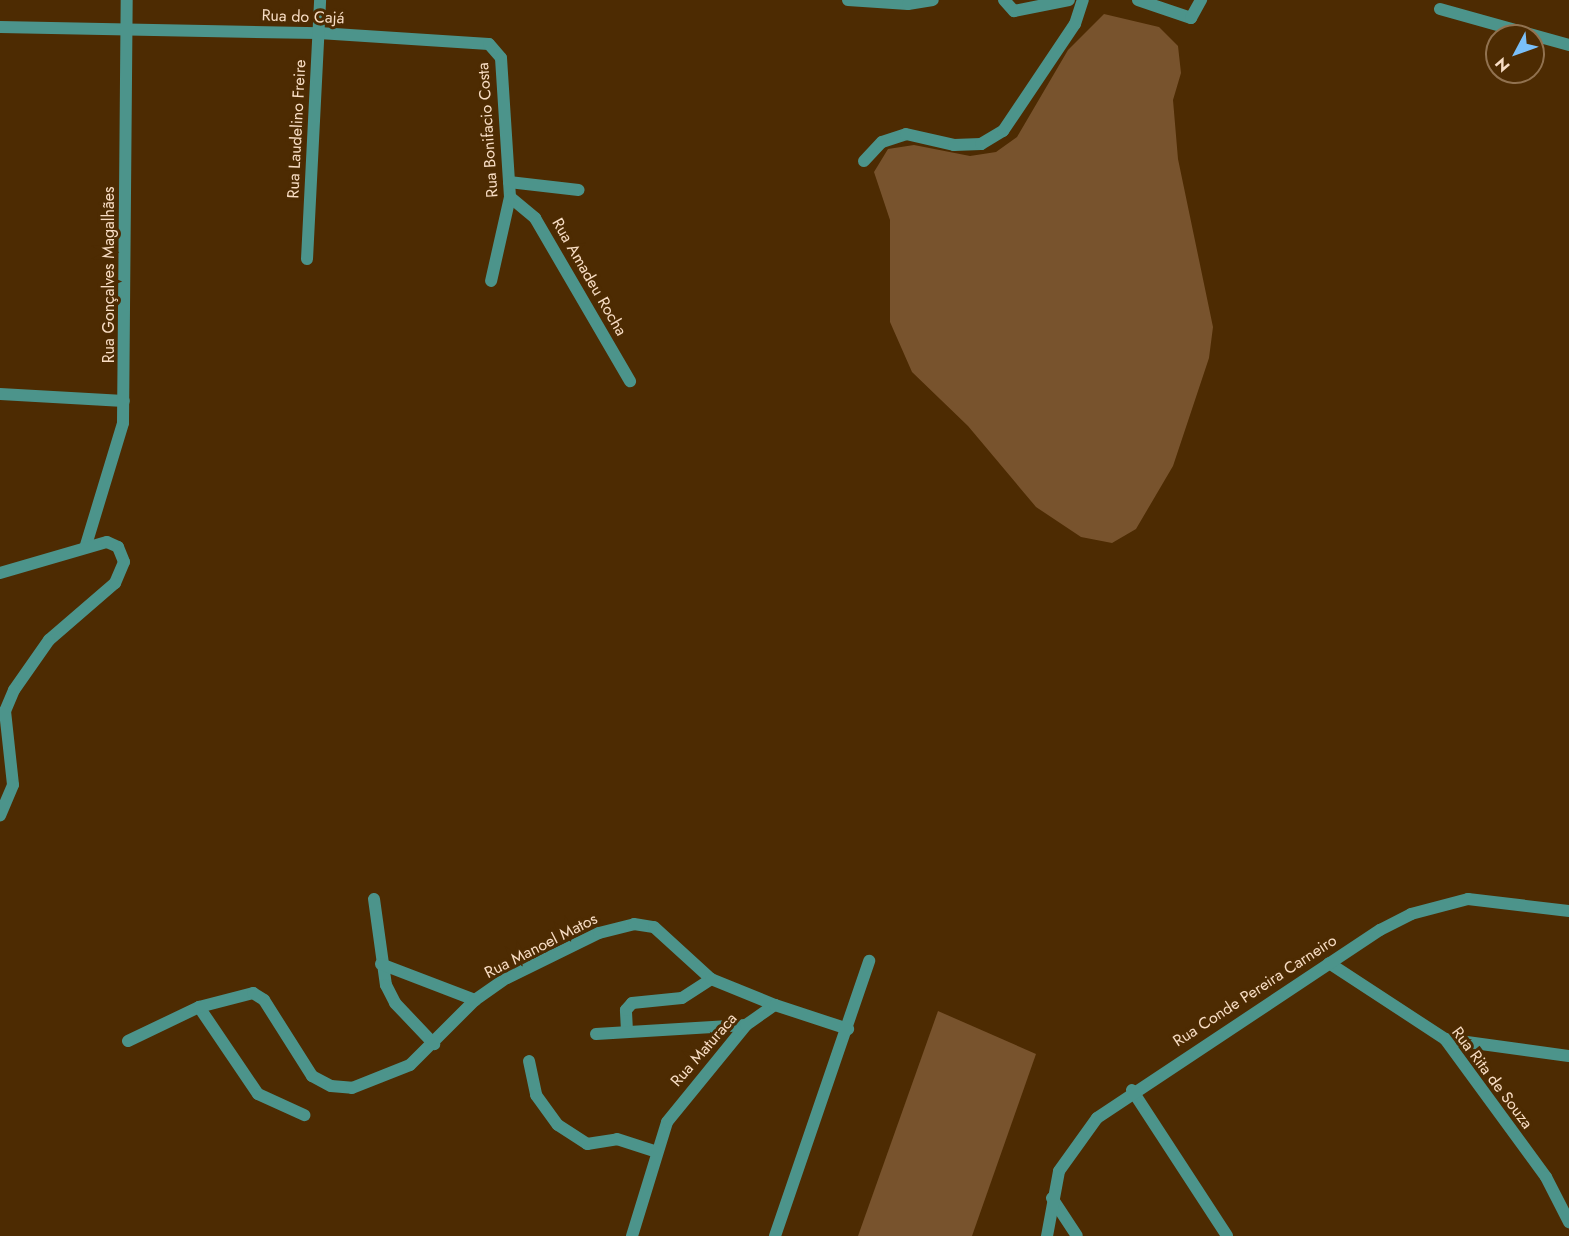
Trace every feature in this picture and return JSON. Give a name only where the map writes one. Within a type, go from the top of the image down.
[{"type":"street","name":"Rua Gonçalves Magalhães","points":[[86,545],[119,446],[124,401],[128,0]]},
{"type":"street","name":"Rua Laudelino Freire","points":[[307,259],[320,0]]},
{"type":"street","points":[[848,0],[908,4],[933,0]]},
{"type":"street","points":[[1004,0],[1014,11],[1069,0]]},
{"type":"street","points":[[864,160],[882,142],[906,134],[954,145],[981,144],[1003,131],[1075,24],[1083,0]]},
{"type":"street","points":[[1138,0],[1191,18],[1201,0]]},
{"type":"street","points":[[1440,9],[1569,45]]},
{"type":"street","name":"Rua do Cajá","points":[[0,27],[127,27],[319,33],[480,42],[494,48]]},
{"type":"street","name":"Rua Bonifacio Costa","points":[[491,281],[510,197],[501,58],[494,48]]},
{"type":"street","points":[[509,182],[579,190]]},
{"type":"street","name":"Rua Amadeu Rocha","points":[[510,197],[535,218],[630,381]]},
{"type":"street","points":[[0,394],[124,401]]},
{"type":"street","points":[[0,573],[86,545],[112,543],[124,562],[115,583],[49,640],[14,690],[5,711],[13,785],[0,815]]},
{"type":"street","points":[[374,899],[381,964],[395,1003],[434,1044]]},
{"type":"street","name":"Rua Conde Pereira Carneiro","points":[[1047,1236],[1052,1198],[1059,1171],[1080,1135],[1132,1090],[1329,963],[1411,914],[1448,903],[1496,899],[1569,911]]},
{"type":"street","name":"Rua Manoel Matos","points":[[199,1007],[253,993],[276,1018],[297,1059],[331,1086],[382,1080],[434,1044],[475,1000],[599,933],[634,924],[654,927],[711,979],[775,1005]]},
{"type":"street","points":[[776,1236],[848,1029],[869,961]]},
{"type":"street","name":"Rua Rita de Souza","points":[[1329,963],[1445,1039],[1546,1177],[1569,1222]]},
{"type":"street","points":[[381,964],[475,1000]]},
{"type":"street","points":[[627,1031],[626,1010],[632,1003],[682,998],[711,979]]},
{"type":"street","points":[[775,1005],[848,1029]]},
{"type":"street","name":"Rua Maturaca","points":[[632,1236],[654,1151],[685,1095],[746,1024],[775,1005]]},
{"type":"street","points":[[128,1041],[199,1007],[258,1094],[304,1115]]},
{"type":"street","points":[[596,1034],[746,1024]]},
{"type":"street","points":[[1445,1039],[1569,1056]]},
{"type":"street","points":[[529,1061],[536,1095],[565,1130],[587,1144],[617,1139],[654,1151]]},
{"type":"street","points":[[1132,1090],[1227,1236]]},
{"type":"street","points":[[1052,1198],[1077,1236]]},
{"type":"shaded area","points":[[1104,14],[1159,27],[1178,46],[1181,73],[1173,100],[1178,159],[1213,327],[1209,358],[1173,466],[1136,529],[1112,543],[1081,537],[1036,507],[968,426],[912,372],[890,322],[890,220],[874,172],[888,149],[914,145],[970,156],[996,152],[1017,137],[1068,50]]},
{"type":"shaded area","points":[[938,1011],[1036,1054],[972,1236],[858,1236]]}]
